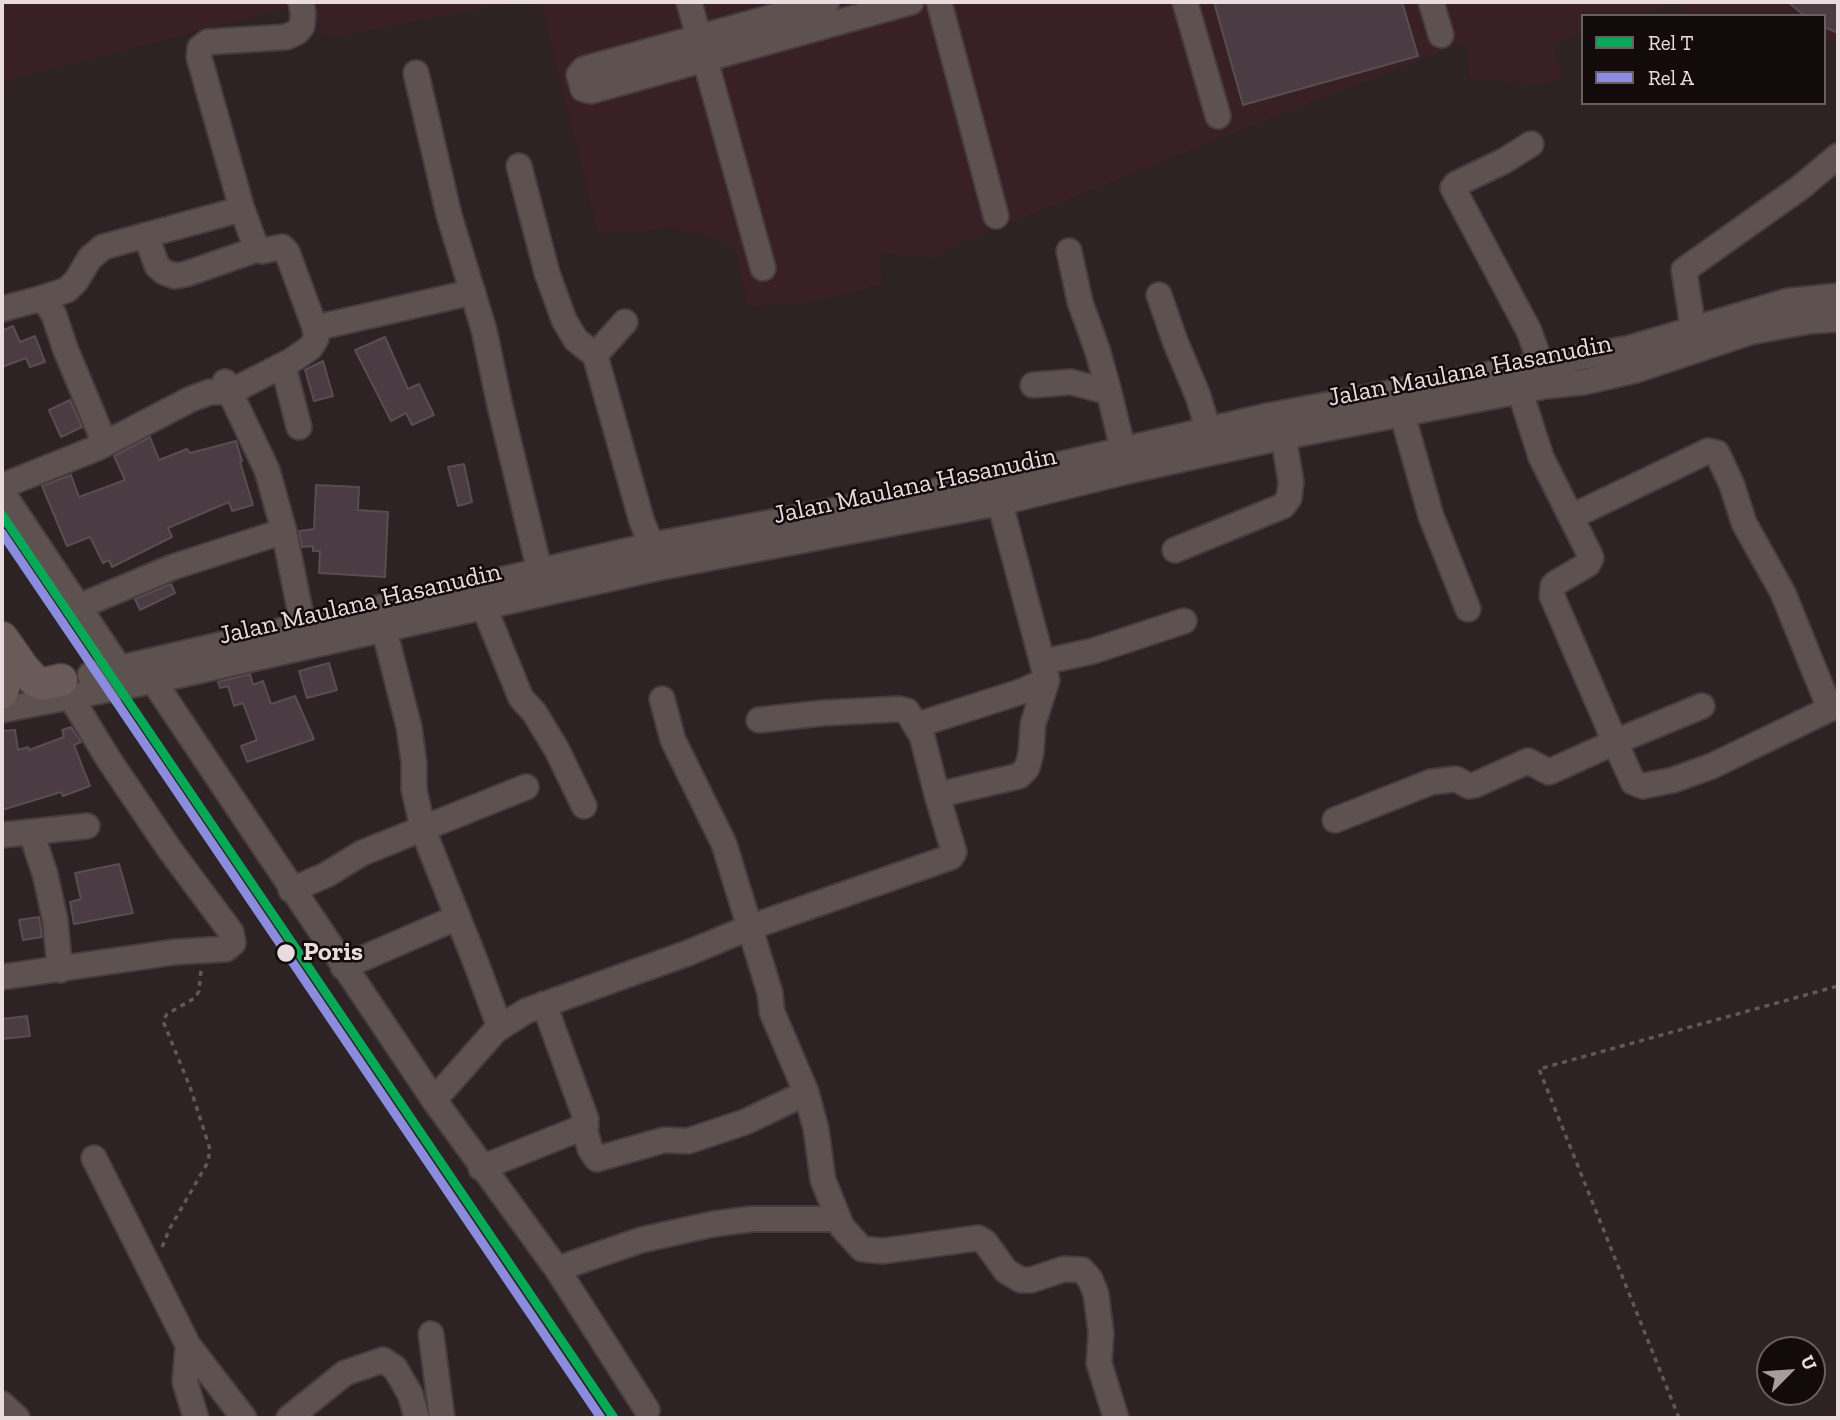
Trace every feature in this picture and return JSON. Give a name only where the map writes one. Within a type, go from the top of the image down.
[{"type":"main road","points":[[2,638],[34,680],[66,688]]},
{"type":"main road","points":[[2,653],[6,677],[2,692]]},
{"type":"street","points":[[258,249],[242,209],[199,57],[200,48],[208,42],[286,37],[297,32],[302,26],[300,2]]},
{"type":"street","points":[[689,2],[763,268]]},
{"type":"street","points":[[702,48],[827,2]]},
{"type":"street","points":[[702,48],[911,2]]},
{"type":"street","points":[[939,2],[996,216]]},
{"type":"street","points":[[1185,2],[1218,116]]},
{"type":"street","points":[[1431,2],[1441,35]]},
{"type":"street","points":[[416,73],[449,215],[484,330],[499,406],[539,568]]},
{"type":"street","points":[[1531,144],[1452,188],[1530,331],[1541,364]]},
{"type":"street","points":[[1693,328],[1684,270],[1801,187],[1838,156]]},
{"type":"street","points":[[519,166],[547,273],[564,320],[576,340],[595,355],[642,522],[655,556]]},
{"type":"street","points":[[2,309],[66,289],[76,281],[90,258],[103,247],[242,209]]},
{"type":"street","points":[[2,486],[105,444],[191,399],[283,365],[310,348],[316,339],[315,328],[287,252],[282,247],[262,251],[258,249],[186,275],[176,276],[157,266],[146,235]]},
{"type":"street","points":[[1069,251],[1080,302],[1097,349],[1123,453]]},
{"type":"street","points":[[315,328],[473,292]]},
{"type":"street","points":[[1159,295],[1203,414]]},
{"type":"street","name":"Jalan Maulana Hasanudin","points":[[2,710],[66,688],[305,635],[392,606],[539,568],[655,556],[996,491],[1123,453],[1399,403],[1521,392],[1633,359],[1798,300],[1838,296]]},
{"type":"street","points":[[39,299],[54,315],[105,444]]},
{"type":"street","name":"Jalan Maulana Hasanudin","points":[[1399,403],[1513,369],[1541,364],[1633,359],[1693,328],[1719,330],[1771,327],[1838,319]]},
{"type":"street","points":[[595,355],[625,322]]},
{"type":"street","points":[[283,365],[299,426]]},
{"type":"street","points":[[1513,369],[1541,457],[1591,558],[1588,564],[1556,583],[1552,596],[1630,780],[1643,786],[1672,780],[1712,766],[1834,707],[1783,593],[1744,523],[1732,485],[1717,453],[1708,451],[1571,517]]},
{"type":"street","points":[[1033,385],[1071,382],[1111,399]]},
{"type":"street","points":[[228,387],[267,470],[284,531],[305,635]]},
{"type":"street","points":[[1399,403],[1431,516],[1468,609]]},
{"type":"street","name":"Jalan Maulana Hasanudin","points":[[1123,453],[1203,414],[1282,425]]},
{"type":"street","points":[[1175,550],[1283,506],[1289,498],[1291,482],[1282,425]]},
{"type":"street","points":[[937,795],[1019,776],[1027,768],[1031,753],[1033,724],[1045,671],[996,491]]},
{"type":"street","points":[[2,492],[78,607],[138,671],[481,1168],[557,1269],[647,1410]]},
{"type":"street","points":[[78,607],[173,567],[284,531]]},
{"type":"street","name":"Jalan Maulana Hasanudin","points":[[305,635],[384,629],[484,607],[539,568]]},
{"type":"street","points":[[484,607],[521,698],[534,712],[557,750],[584,806]]},
{"type":"street","points":[[917,725],[1023,691],[1045,671],[1093,651],[1184,621]]},
{"type":"street","points":[[384,629],[409,727],[414,789],[423,830],[499,1028]]},
{"type":"street","name":"Jalan Maulana Hasanudin","points":[[66,688],[138,671]]},
{"type":"street","points":[[2,977],[229,947],[234,937],[109,760],[66,688]]},
{"type":"street","points":[[662,699],[673,740],[724,844],[770,993],[772,1012],[806,1093],[816,1129],[823,1180],[838,1219],[862,1249],[883,1251],[978,1238],[985,1242],[1006,1271],[1021,1280],[1031,1280],[1064,1269],[1082,1270],[1090,1279],[1096,1294],[1100,1324],[1099,1363],[1116,1418]]},
{"type":"street","points":[[1335,820],[1431,782],[1456,779],[1469,786],[1475,785],[1528,761],[1549,772],[1702,706]]},
{"type":"street","points":[[434,1100],[499,1028],[526,1011],[688,953],[748,928],[951,858],[954,852],[922,736],[907,711],[900,709],[823,713],[760,720]]},
{"type":"street","points":[[291,890],[326,875],[362,853],[526,787]]},
{"type":"street","points":[[2,835],[87,826]]},
{"type":"street","points":[[32,832],[55,919],[60,970]]},
{"type":"street","points":[[343,967],[458,917]]},
{"type":"street","points":[[544,1004],[573,1078],[586,1119],[590,1149],[594,1158],[664,1140],[688,1141],[745,1122],[806,1093]]},
{"type":"street","points":[[481,1168],[586,1126]]},
{"type":"street","points":[[94,1158],[188,1345],[244,1418]]},
{"type":"street","points":[[557,1269],[641,1240],[713,1224],[752,1219],[838,1219]]},
{"type":"street","points":[[431,1334],[442,1418]]},
{"type":"street","points":[[188,1345],[184,1366],[185,1382],[196,1418]]},
{"type":"street","points":[[289,1418],[345,1373],[383,1360],[395,1368],[410,1394],[417,1418]]},
{"type":"street","points":[[2,1404],[17,1418]]},
{"type":"path","points":[[153,1276],[170,1228],[208,1163],[210,1149],[190,1087],[163,1021],[167,1013],[195,998],[199,991],[203,951]]},
{"type":"path","points":[[1679,1418],[1539,1069],[1838,986]]},
{"type":"shaded area","points":[[2,2],[311,2],[2,82]]},
{"type":"shaded area","points":[[311,2],[519,2],[324,39]]},
{"type":"shaded area","points":[[541,2],[1676,2],[1642,14],[1581,14],[1581,35],[1553,44],[1564,75],[1552,85],[1469,78],[1467,42],[1193,149],[973,238],[932,258],[879,253],[883,284],[801,304],[747,306],[736,250],[714,237],[673,228],[598,234]]},
{"type":"shaded area","points":[[1676,2],[1838,2],[1838,44],[1826,39],[1826,14],[1686,14]]},
{"type":"building","points":[[1214,2],[1402,2],[1418,56],[1243,105]]},
{"type":"building","points":[[1788,2],[1838,2],[1838,33],[1826,28],[1826,14],[1803,14]]},
{"type":"building","points":[[13,326],[20,342],[35,336],[45,362],[30,367],[26,358],[2,367],[2,331]]},
{"type":"building","points":[[385,337],[408,389],[419,384],[434,415],[412,425],[406,413],[391,421],[355,350]]},
{"type":"building","points":[[323,361],[333,396],[314,401],[305,370]]},
{"type":"building","points":[[70,400],[82,427],[61,437],[49,410]]},
{"type":"building","points":[[150,437],[159,460],[187,449],[190,453],[236,441],[253,505],[232,511],[229,502],[168,528],[172,537],[112,567],[109,560],[103,563],[90,537],[67,546],[42,486],[71,475],[79,497],[125,480],[114,456]]},
{"type":"building","points":[[464,464],[472,502],[458,506],[448,467]]},
{"type":"building","points":[[316,485],[359,487],[358,510],[388,512],[385,577],[319,573],[320,551],[313,551],[313,546],[302,547],[299,531],[314,529]]},
{"type":"building","points":[[171,584],[175,593],[140,610],[135,599]]},
{"type":"building","points":[[329,663],[337,690],[307,698],[299,671]]},
{"type":"building","points":[[250,674],[253,685],[263,681],[271,704],[295,696],[314,739],[247,762],[241,746],[257,740],[243,703],[234,706],[228,686],[220,688],[218,682]]},
{"type":"building","points":[[71,727],[81,742],[74,745],[90,786],[63,796],[61,792],[2,810],[2,731],[15,730],[18,750],[28,747],[29,750],[64,737],[62,730]]},
{"type":"building","points":[[119,864],[133,913],[74,924],[70,902],[81,899],[75,873]]},
{"type":"building","points":[[39,917],[42,937],[23,940],[19,920]]},
{"type":"building","points":[[27,1016],[30,1036],[2,1039],[2,1019]]},
{"type":"rail line","name":"T","points":[[2,515],[614,1418]]},
{"type":"rail line","name":"A","points":[[2,533],[601,1418]]},
{"type":"place","name":"Poris","points":[[286,953]]}]
